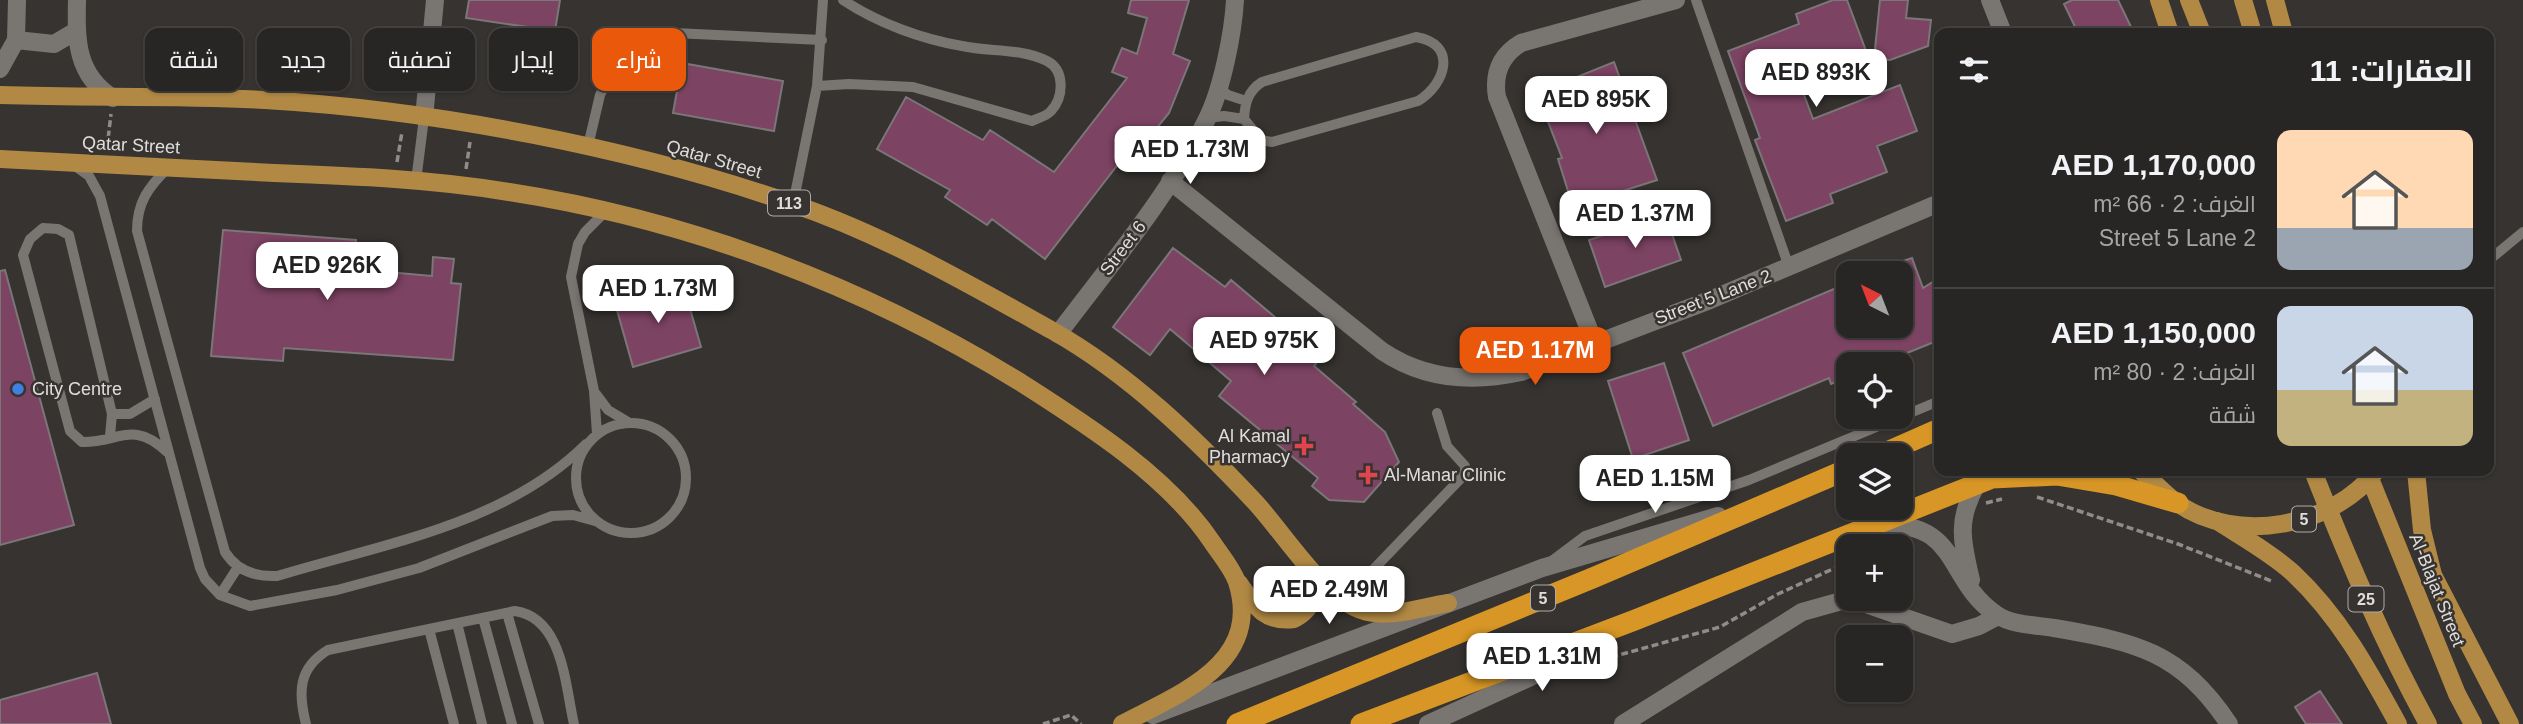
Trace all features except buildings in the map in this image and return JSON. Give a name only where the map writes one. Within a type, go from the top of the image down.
[{"type":"highway","points":[[1907,443],[1934,431]]},
{"type":"highway","name":"5","points":[[1237,724],[1836,473]]},
{"type":"highway","name":"5","points":[[1361,724],[1875,526],[1980,494],[2007,476]]},
{"type":"highway","name":"5","points":[[2063,476],[2116,485],[2178,503]]},
{"type":"main road","points":[[2159,0],[2168,28]]},
{"type":"main road","points":[[2189,0],[2200,28]]},
{"type":"main road","points":[[2243,0],[2251,28]]},
{"type":"main road","points":[[2275,0],[2283,28]]},
{"type":"main road","name":"Qatar Street","points":[[0,95],[266,100],[424,118],[588,146],[793,204],[872,236],[1058,334],[1148,399],[1210,455],[1340,598],[1371,614],[1448,603]]},
{"type":"main road","name":"Qatar Street","points":[[0,159],[394,178],[508,191],[708,237],[793,267],[946,337],[1070,414],[1121,451],[1173,497],[1197,523],[1237,580],[1241,610],[1231,652],[1217,669],[1196,685],[1122,724]]},
{"type":"main road","name":"5","points":[[2147,476],[2178,503],[2217,520],[2257,526],[2297,521],[2335,506],[2372,476]]},
{"type":"main road","name":"25","points":[[2315,476],[2393,659],[2428,724]]},
{"type":"main road","name":"Al-Blajat Street","points":[[2369,476],[2457,694],[2473,724]]},
{"type":"main road","points":[[2417,476],[2422,530],[2433,575],[2507,719]]},
{"type":"main road","points":[[2217,520],[2291,571],[2319,600],[2355,647],[2398,724]]},
{"type":"main road","points":[[1237,580],[1256,608],[1268,618],[1294,619],[1311,606],[1313,597],[1313,587],[1300,557]]},
{"type":"street","points":[[0,69],[17,0]]},
{"type":"street","points":[[76,0],[76,32],[84,69],[96,86],[113,99]]},
{"type":"street","points":[[424,118],[435,0]]},
{"type":"street","name":"Street 6","points":[[1058,334],[1150,213],[1208,118],[1219,88],[1234,0]]},
{"type":"street","points":[[1594,342],[1497,97],[1495,79],[1507,54],[1521,43],[1618,8],[1676,0]]},
{"type":"street","points":[[1990,0],[2001,28]]},
{"type":"street","points":[[8,40],[54,44],[76,32]]},
{"type":"street","name":"Street 5 Lane 2","points":[[1170,181],[1382,351],[1420,370],[1457,379],[1496,378],[1521,372],[1789,267],[1934,205]]},
{"type":"street","points":[[1974,594],[1961,536],[1968,503],[1980,494]]},
{"type":"street","points":[[1131,724],[1542,568],[1778,499]]},
{"type":"street","points":[[1875,526],[1902,525],[1933,536],[1952,557],[1974,594],[1998,616],[2017,623],[2098,635],[2142,646],[2183,671],[2229,724]]},
{"type":"street","points":[[1623,724],[1802,612],[1830,602],[1863,603],[1952,634],[1979,626],[1998,616]]},
{"type":"street","points":[[1428,724],[1548,669],[1635,620]]},
{"type":"lane","points":[[793,204],[817,86],[823,0]]},
{"type":"lane","points":[[817,86],[870,84],[913,87],[1032,121],[1050,113],[1060,97],[1061,78],[1050,62],[1032,55],[933,40],[876,18],[843,0]]},
{"type":"lane","points":[[1696,0],[1789,267]]},
{"type":"lane","points":[[588,146],[600,95],[611,73],[626,53],[651,40],[675,33],[822,40]]},
{"type":"lane","points":[[1208,118],[1224,116],[1244,119],[1261,139],[1272,142],[1418,101],[1431,93],[1441,81],[1444,72],[1441,53],[1434,44],[1416,37],[1272,77],[1254,87],[1246,101],[1244,119]]},
{"type":"lane","points":[[1219,88],[1246,101]]},
{"type":"lane","points":[[416,181],[424,118]]},
{"type":"lane","points":[[68,162],[89,176],[100,196],[167,452],[201,568],[205,579],[220,595],[250,606],[337,590],[419,568],[552,516],[573,516],[595,521],[614,531],[636,534],[656,528],[674,514],[684,495],[687,474],[682,453],[668,436],[650,425],[628,422],[612,425],[597,434],[547,479],[473,517],[277,576],[256,575],[238,567],[225,552],[137,231],[137,212],[142,200],[152,183],[168,168]]},
{"type":"lane","points":[[597,434],[594,391],[572,266],[585,232],[605,212]]},
{"type":"lane","points":[[110,436],[112,414],[69,235],[58,229],[43,228],[30,239],[23,254],[70,432],[82,442],[97,443],[110,436],[125,433],[141,435],[156,441],[167,452]]},
{"type":"lane","points":[[2494,256],[2523,232]]},
{"type":"lane","points":[[594,391],[608,410],[628,422]]},
{"type":"lane","points":[[112,414],[130,414],[155,399]]},
{"type":"lane","points":[[1542,568],[1586,536],[1749,480],[1934,403]]},
{"type":"lane","points":[[1340,598],[1378,566],[1465,474],[1465,466],[1447,446],[1437,413]]},
{"type":"lane","points":[[586,444],[577,463],[576,484],[582,504],[595,521]]},
{"type":"lane","points":[[220,595],[238,567]]},
{"type":"lane","points":[[306,724],[299,699],[300,687],[307,668],[320,654],[328,650],[457,623],[525,612],[549,629],[574,724]]},
{"type":"lane","points":[[507,613],[539,724]]},
{"type":"lane","points":[[483,618],[512,724]]},
{"type":"lane","points":[[457,623],[482,724]]},
{"type":"lane","points":[[429,629],[454,724]]},
{"type":"lane","points":[[2507,719],[2523,721]]},
{"type":"path","points":[[105,164],[113,99]]},
{"type":"path","points":[[394,178],[405,116]]},
{"type":"path","points":[[464,186],[472,126]]},
{"type":"path","points":[[1980,494],[2009,497]]},
{"type":"path","points":[[2032,497],[2043,498],[2178,544],[2281,584],[2291,571]]},
{"type":"path","points":[[1600,660],[1720,626],[1778,594],[1836,567]]},
{"type":"path","points":[[1043,724],[1071,715],[1081,724]]},
{"type":"place","name":"City Centre","points":[[18,389]]},
{"type":"place","name":"Al Kamal Pharmacy","points":[[1304,446]]},
{"type":"place","name":"Al-Manar Clinic","points":[[1368,475]]}]
